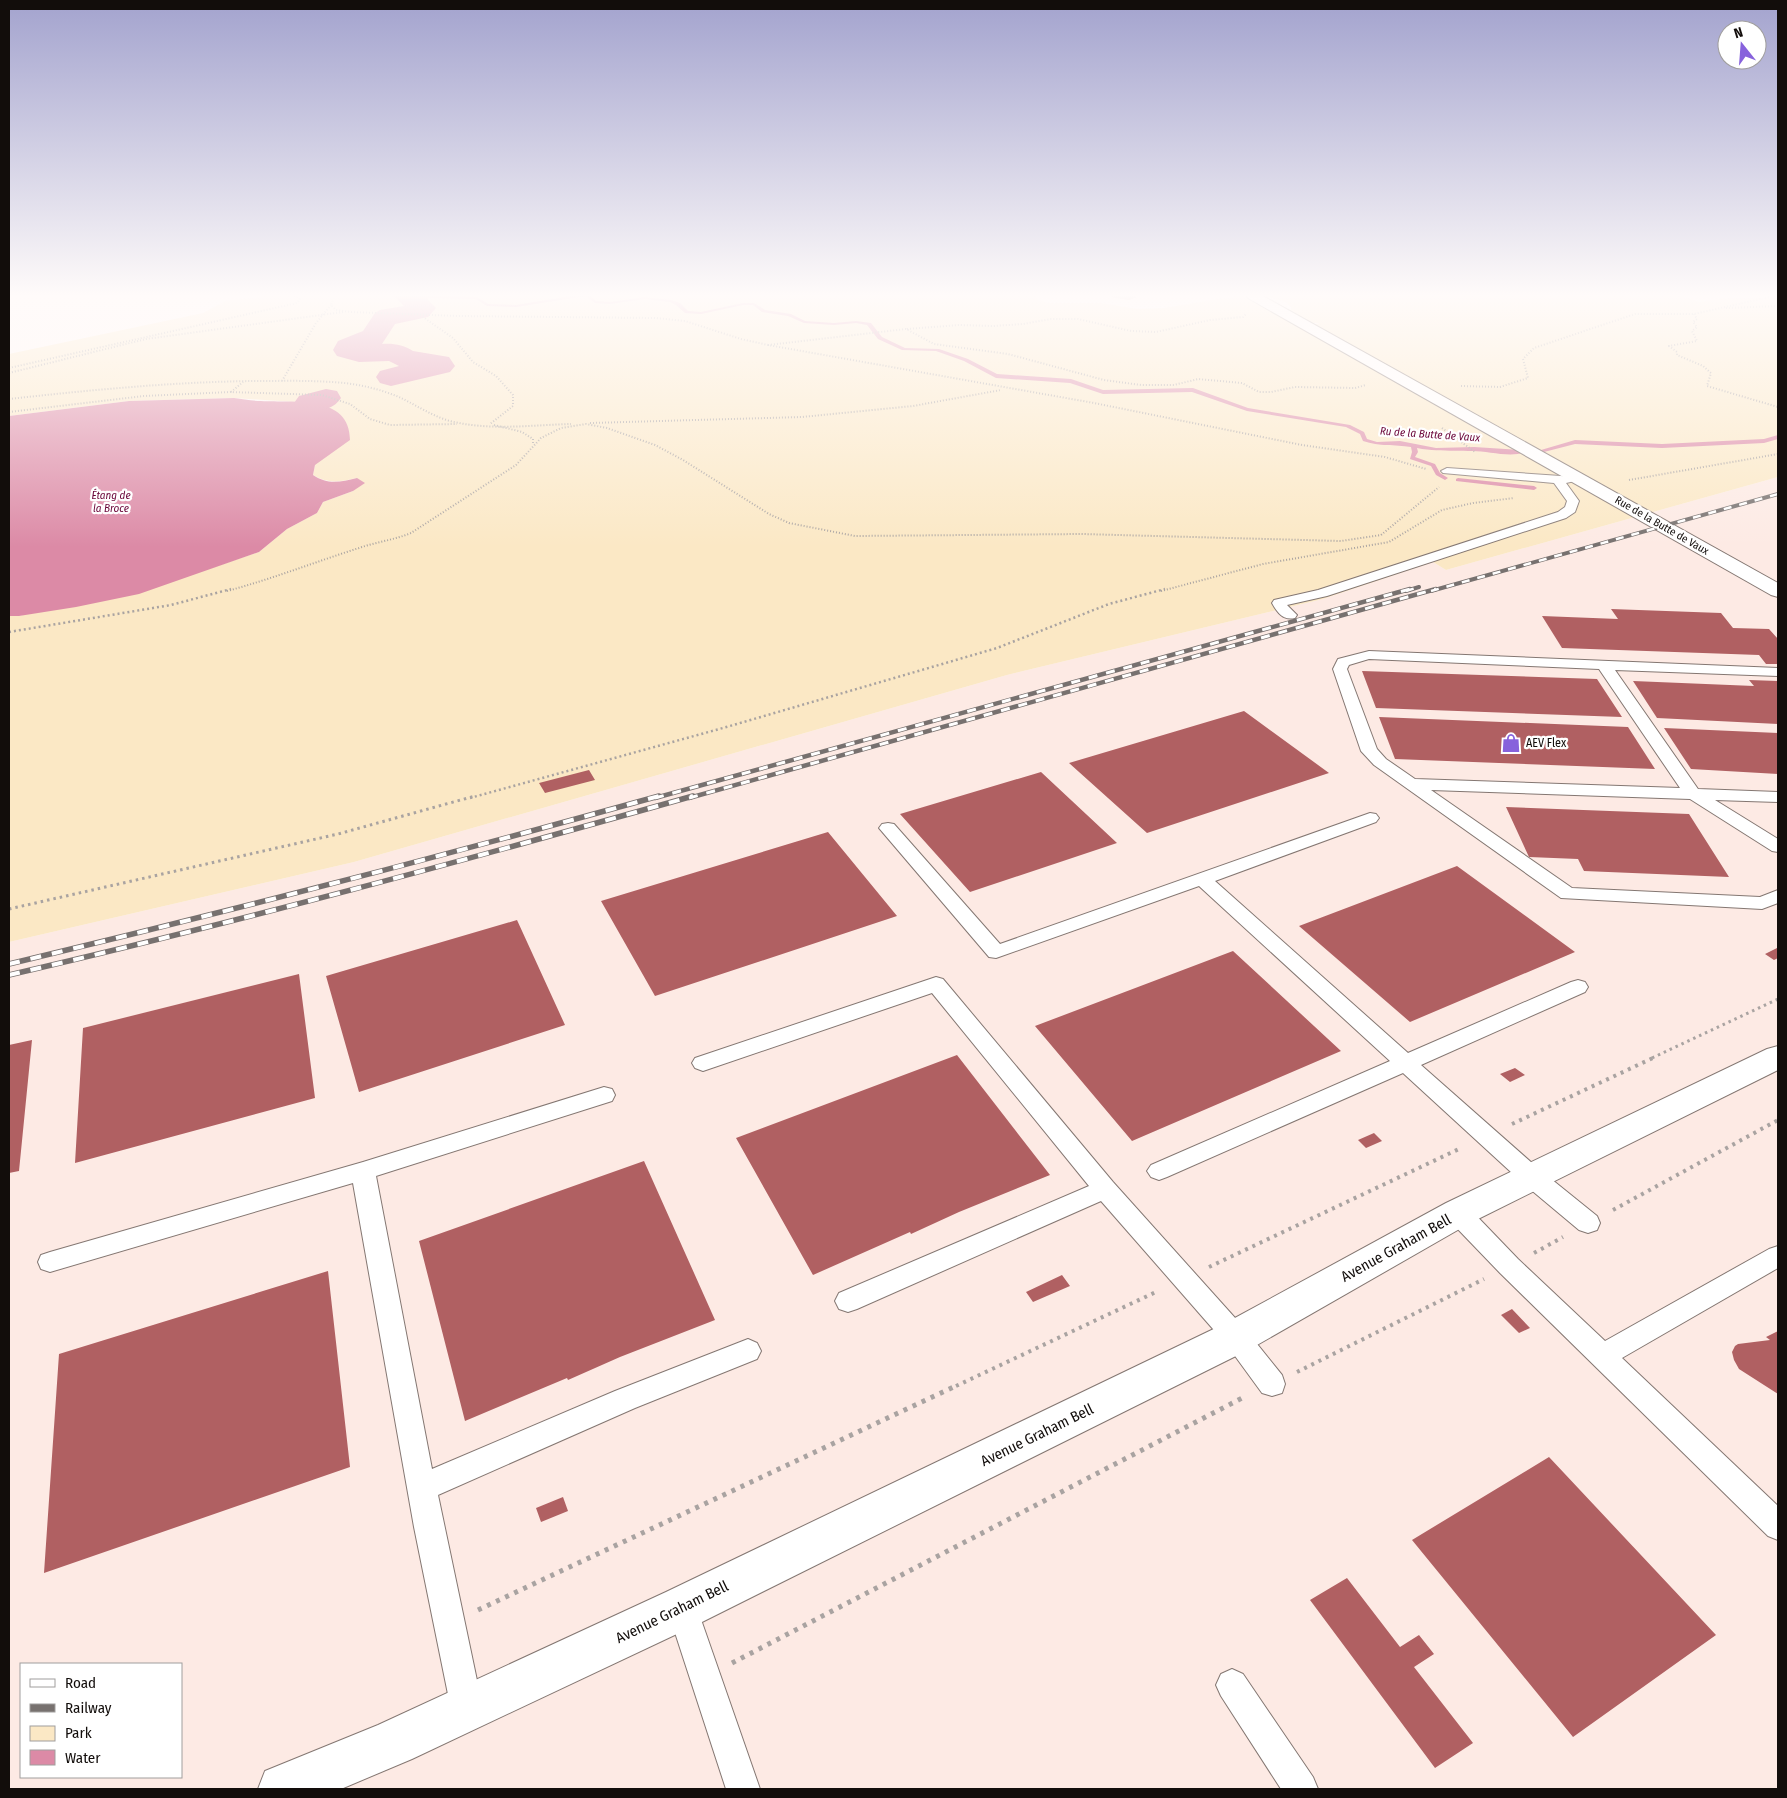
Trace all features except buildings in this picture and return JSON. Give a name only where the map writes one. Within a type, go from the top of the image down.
[{"type":"street","name":"Rue de la Butte de Vaux","points":[[1402,379],[1778,591]]},
{"type":"street","name":"Avenue Graham Bell","points":[[283,1789],[396,1742],[682,1608],[1236,1337],[1458,1213],[1778,1057]]},
{"type":"lane","points":[[1447,471],[1561,484],[1585,482]]},
{"type":"lane","points":[[1290,615],[1282,610],[1279,603],[1322,594],[1562,515],[1572,509],[1573,501],[1561,484]]},
{"type":"lane","points":[[1778,672],[1369,655],[1343,662],[1340,670],[1369,751],[1380,762],[1568,894],[1762,903],[1778,896]]},
{"type":"lane","points":[[1604,665],[1692,793],[1778,847]]},
{"type":"lane","points":[[1410,784],[1778,796]]},
{"type":"lane","points":[[888,828],[996,952],[1202,880],[1370,818]]},
{"type":"lane","points":[[1202,880],[1532,1177],[1588,1223]]},
{"type":"lane","points":[[703,1063],[936,984],[1105,1189],[1236,1337],[1272,1384]]},
{"type":"lane","points":[[1158,1171],[1578,988]]},
{"type":"lane","points":[[50,1262],[363,1171],[604,1095]]},
{"type":"lane","points":[[363,1171],[422,1488],[467,1709]]},
{"type":"lane","points":[[848,1302],[1105,1189]]},
{"type":"lane","points":[[1458,1213],[1602,1356],[1778,1526]]},
{"type":"lane","points":[[1602,1356],[1778,1256]]},
{"type":"lane","points":[[422,1488],[537,1437],[748,1351]]},
{"type":"lane","points":[[682,1608],[743,1789]]},
{"type":"lane","points":[[1232,1685],[1301,1789]]},
{"type":"path","points":[[489,424],[513,406],[513,395],[499,379]]},
{"type":"path","points":[[954,379],[1094,404],[1302,445],[1385,457],[1429,470]]},
{"type":"path","points":[[1100,379],[1132,383],[1174,384],[1198,379],[1242,383],[1260,392],[1271,392],[1295,387],[1355,388],[1366,385]]},
{"type":"path","points":[[1458,385],[1500,387],[1525,379]]},
{"type":"path","points":[[1708,379],[1707,386],[1712,390],[1728,391],[1778,407]]},
{"type":"path","points":[[9,399],[140,385],[244,381],[350,384],[374,388],[450,421],[470,424]]},
{"type":"path","points":[[230,392],[244,381]]},
{"type":"path","points":[[9,412],[144,396],[230,392],[322,395],[350,404],[370,419],[390,425],[586,424],[646,420],[802,417],[914,406],[994,390],[1009,389]]},
{"type":"path","points":[[489,424],[522,432],[533,439],[533,445]]},
{"type":"path","points":[[9,632],[171,605],[256,583],[362,547],[396,539],[411,532],[516,465],[533,445],[547,434],[561,428],[586,424],[628,435],[668,451],[769,514],[789,523],[855,536],[1082,534],[1341,541],[1363,539],[1381,534],[1440,486],[1455,476],[1467,473]]},
{"type":"path","points":[[1466,445],[1474,452]]},
{"type":"path","points":[[1585,482],[1644,478],[1778,454]]},
{"type":"path","points":[[9,909],[338,834],[724,728],[987,650],[1109,604],[1263,564],[1389,542],[1442,510],[1561,484]]},
{"type":"path","points":[[449,1624],[1778,999]]},
{"type":"path","points":[[705,1677],[1223,1408],[1510,1266],[1778,1120]]},
{"type":"shaded area","points":[[1778,477],[1778,1789],[9,1789],[9,942],[354,862],[1007,675],[1323,599],[1433,562],[1446,570]]},
{"type":"green space","points":[[9,379],[1778,379],[1778,477],[1446,570],[1433,562],[1323,599],[1007,675],[354,862],[9,942],[9,616],[19,616],[202,571],[259,552],[287,529],[317,513],[323,502],[353,491],[357,478],[334,481],[324,480],[313,475],[315,465],[310,403],[234,398],[129,401],[9,416]]},
{"type":"water","name":"Étang de la Broce","points":[[234,398],[318,404],[330,408],[341,415],[347,425],[350,440],[315,465],[313,475],[329,481],[357,478],[365,483],[353,491],[323,502],[317,513],[287,529],[259,552],[139,594],[76,607],[9,616],[9,416],[129,401]]},
{"type":"waterway","name":"Ru de la Butte de Vaux","points":[[1040,379],[1071,381],[1103,392],[1193,390],[1247,409],[1348,426],[1362,433],[1365,440],[1377,444],[1400,443],[1436,450],[1474,449],[1521,452]]},
{"type":"waterway","points":[[310,403],[326,398]]},
{"type":"waterway","name":"Ru de la Butte de Vaux","points":[[1544,450],[1575,442],[1662,446],[1764,441],[1778,437]]},
{"type":"waterway","points":[[1414,446],[1415,452],[1412,458],[1433,465],[1438,474],[1445,478]]},
{"type":"waterway","points":[[1458,480],[1534,488]]},
{"type":"railway","points":[[1431,591],[1778,494]]},
{"type":"railway","points":[[1406,591],[1419,587]]},
{"type":"railway","points":[[655,798],[1410,589]]},
{"type":"railway","points":[[689,798],[1436,589]]},
{"type":"railway","points":[[9,964],[335,883],[659,796]]},
{"type":"railway","points":[[9,975],[181,934],[352,890],[693,796]]},
{"type":"place","name":"AEV Flex","points":[[1511,743]]}]
